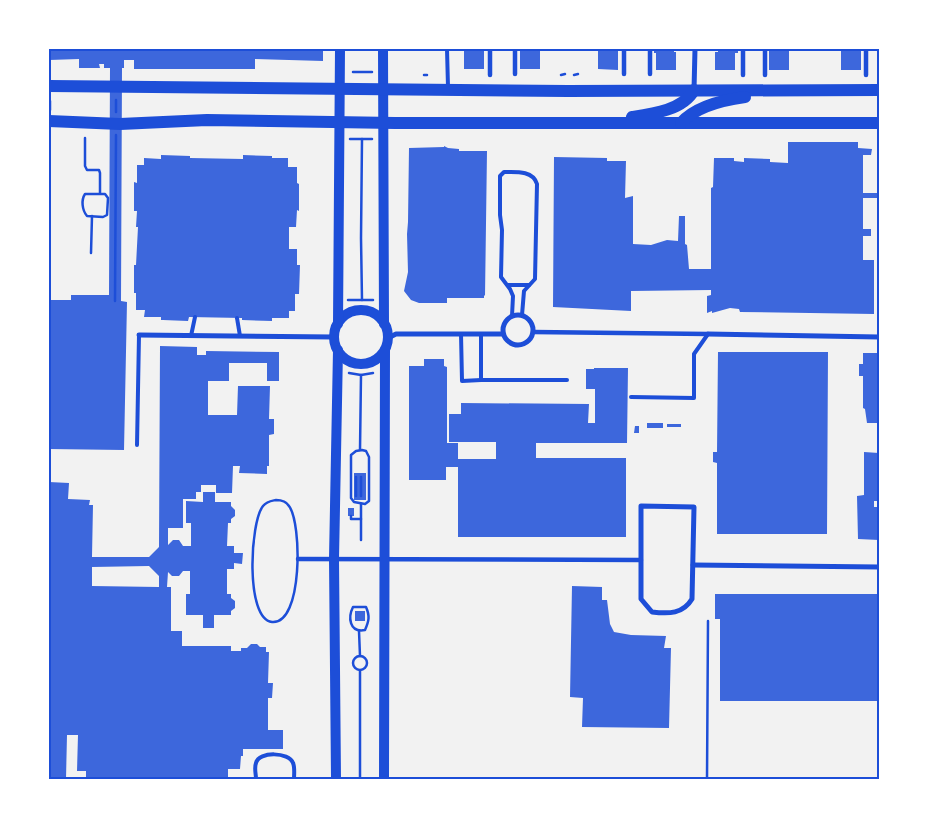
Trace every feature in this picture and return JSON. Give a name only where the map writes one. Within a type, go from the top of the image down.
[{"type":"main road","points":[[336,779],[334,559],[338,350],[334,337],[338,324],[340,49]]},
{"type":"main road","points":[[383,49],[384,324],[388,338],[385,350],[384,779]]},
{"type":"main road","points":[[49,86],[339,89],[879,90]]},
{"type":"main road","points":[[567,123],[645,115],[662,111],[684,102],[691,96],[694,90]]},
{"type":"main road","points":[[681,123],[693,113],[728,99],[797,90]]},
{"type":"main road","points":[[49,115],[120,124],[207,120],[383,123],[879,123]]},
{"type":"main road","points":[[338,324],[352,312],[361,310],[377,316],[384,324]]},
{"type":"main road","points":[[338,350],[343,357],[359,364],[376,360],[385,350]]},
{"type":"street","points":[[490,49],[490,75]]},
{"type":"street","points":[[514,74],[515,49]]},
{"type":"street","points":[[624,49],[624,74]]},
{"type":"street","points":[[650,49],[650,74]]},
{"type":"street","points":[[694,49],[694,90]]},
{"type":"street","points":[[743,49],[743,75]]},
{"type":"street","points":[[765,49],[765,75]]},
{"type":"street","points":[[866,49],[866,75]]},
{"type":"street","points":[[522,315],[531,322],[533,332],[530,340],[522,345],[512,344],[503,334],[505,323],[512,316],[522,315]]},
{"type":"street","points":[[533,332],[879,337]]},
{"type":"street","points":[[388,338],[396,334],[503,334]]},
{"type":"street","points":[[139,335],[334,337]]},
{"type":"street","points":[[641,506],[694,507],[693,564],[692,599],[687,608],[676,613],[652,612],[641,599],[641,506]]},
{"type":"street","points":[[298,559],[641,560]]},
{"type":"street","points":[[693,564],[879,567]]},
{"type":"lane","points":[[447,49],[448,89]]},
{"type":"lane","points":[[512,316],[513,296],[508,285],[501,277],[500,176],[504,172],[531,174],[536,178],[537,184],[535,279],[524,291],[522,315]]},
{"type":"lane","points":[[508,285],[529,286]]},
{"type":"lane","points":[[191,336],[195,317]]},
{"type":"lane","points":[[236,318],[240,336]]},
{"type":"lane","points":[[461,334],[462,380],[568,380]]},
{"type":"lane","points":[[631,397],[694,398],[694,354],[708,334]]},
{"type":"lane","points":[[137,445],[139,335]]},
{"type":"lane","points":[[481,335],[481,380]]},
{"type":"lane","points":[[256,779],[258,759],[263,756],[284,755],[290,758],[294,764],[294,779]]},
{"type":"path","points":[[353,72],[372,72]]},
{"type":"path","points":[[116,94],[116,121]]},
{"type":"path","points":[[49,115],[50,101]]},
{"type":"path","points":[[115,301],[116,129]]},
{"type":"path","points":[[85,138],[86,170],[99,170],[100,194]]},
{"type":"path","points":[[351,139],[376,140]]},
{"type":"path","points":[[362,139],[362,300]]},
{"type":"path","points":[[85,194],[100,194],[105,194],[108,198],[107,215],[103,217],[87,216],[83,212],[83,198],[85,194]]},
{"type":"path","points":[[91,253],[92,216]]},
{"type":"path","points":[[346,300],[377,300]]},
{"type":"path","points":[[345,373],[360,375],[378,372]]},
{"type":"path","points":[[360,375],[360,450]]},
{"type":"path","points":[[360,450],[366,451],[369,457],[370,501],[361,504],[354,502],[351,498],[351,455],[360,450]]},
{"type":"path","points":[[356,477],[356,496]]},
{"type":"path","points":[[361,477],[361,496]]},
{"type":"path","points":[[268,501],[283,501],[294,514],[298,559],[295,592],[286,617],[273,622],[266,620],[259,612],[255,600],[254,542],[258,514],[268,501]]},
{"type":"path","points":[[361,504],[361,540]]},
{"type":"path","points":[[350,516],[351,519],[361,519]]},
{"type":"path","points":[[353,606],[366,607],[369,614],[369,622],[365,630],[359,631],[353,628],[350,622],[350,613],[353,606]]},
{"type":"path","points":[[707,779],[708,621]]},
{"type":"path","points":[[359,631],[360,656]]},
{"type":"path","points":[[360,656],[356,657],[352,664],[360,671]]},
{"type":"path","points":[[360,656],[367,662],[365,669],[360,671]]},
{"type":"path","points":[[360,671],[360,779]]},
{"type":"building","points":[[49,49],[323,49],[323,61],[255,59],[255,69],[134,69],[134,60],[124,60],[124,68],[122,68],[121,301],[127,302],[124,450],[49,449],[49,300],[71,300],[71,295],[109,295],[110,68],[104,68],[104,64],[99,64],[100,68],[79,68],[79,59],[49,60]]},
{"type":"building","points":[[464,49],[484,49],[484,69],[464,69]]},
{"type":"building","points":[[520,49],[540,49],[540,69],[520,69]]},
{"type":"building","points":[[598,49],[618,49],[618,70],[598,69]]},
{"type":"building","points":[[654,49],[674,49],[674,52],[676,52],[676,70],[656,70],[656,53],[654,53]]},
{"type":"building","points":[[718,49],[738,49],[738,53],[735,53],[735,70],[715,70],[715,52],[718,52]]},
{"type":"building","points":[[769,49],[789,49],[789,70],[769,70]]},
{"type":"building","points":[[841,49],[861,49],[861,70],[841,70]]},
{"type":"building","points":[[788,142],[858,142],[858,148],[872,149],[871,155],[863,155],[863,193],[878,193],[878,198],[863,198],[863,229],[871,229],[871,236],[863,236],[863,260],[874,260],[874,314],[740,312],[739,309],[730,308],[707,313],[707,296],[711,295],[711,290],[631,291],[631,311],[553,307],[554,157],[607,158],[607,161],[626,161],[625,198],[633,196],[633,244],[651,245],[667,240],[678,241],[679,216],[685,216],[685,244],[687,245],[689,269],[711,269],[711,188],[713,187],[714,158],[734,158],[734,161],[744,162],[744,158],[770,159],[770,162],[788,163]]},
{"type":"building","points":[[444,146],[459,149],[459,151],[487,151],[485,296],[484,298],[447,298],[447,303],[419,303],[411,300],[404,291],[408,272],[409,148]]},
{"type":"building","points":[[161,155],[190,156],[190,158],[243,159],[243,155],[272,156],[272,158],[288,158],[288,167],[297,167],[299,211],[297,210],[296,227],[289,227],[289,249],[297,249],[297,265],[300,265],[299,294],[295,294],[295,311],[289,311],[289,318],[272,318],[272,321],[242,320],[242,318],[189,317],[188,321],[161,320],[161,317],[144,317],[145,310],[136,310],[134,265],[136,265],[138,227],[136,227],[137,211],[134,211],[134,182],[137,183],[137,165],[144,165],[144,158],[161,159]]},
{"type":"building","points":[[160,346],[197,347],[197,355],[206,355],[206,351],[279,352],[279,381],[267,381],[267,363],[229,363],[229,381],[208,381],[208,415],[237,415],[238,386],[270,386],[269,419],[274,419],[274,434],[269,435],[269,466],[267,466],[267,474],[239,473],[240,466],[233,466],[232,493],[216,493],[216,485],[201,485],[201,492],[196,492],[196,499],[183,499],[183,528],[168,528],[168,545],[173,540],[179,540],[183,546],[191,546],[191,523],[186,523],[186,501],[203,502],[203,492],[215,492],[215,502],[231,502],[231,506],[235,510],[235,516],[231,519],[231,523],[228,523],[227,546],[234,546],[234,553],[243,553],[242,564],[234,563],[234,569],[227,569],[227,594],[231,594],[231,598],[235,601],[235,608],[231,611],[231,615],[214,615],[214,628],[203,628],[203,615],[186,615],[186,594],[190,594],[190,571],[183,571],[179,576],[172,576],[168,572],[167,587],[171,587],[171,631],[182,631],[182,646],[231,646],[231,651],[241,651],[241,648],[247,648],[251,644],[266,647],[266,652],[269,652],[268,683],[273,683],[272,698],[268,698],[268,730],[283,730],[283,749],[243,749],[240,769],[228,769],[228,779],[86,779],[86,771],[77,771],[78,735],[67,735],[66,779],[49,779],[49,482],[69,483],[68,499],[90,500],[89,505],[93,505],[92,557],[149,557],[159,547]],"holes":[[[149,566],[159,576],[159,587],[92,586],[92,567]]]},
{"type":"building","points":[[718,352],[828,352],[827,534],[717,534],[717,463],[713,462],[713,452],[717,452]]},
{"type":"building","points":[[863,353],[879,353],[879,423],[867,423],[865,409],[863,408],[863,376],[859,376],[859,364],[863,364]]},
{"type":"building","points":[[424,359],[444,359],[444,366],[447,367],[447,443],[458,443],[458,459],[496,459],[496,442],[449,442],[449,414],[461,414],[461,403],[589,404],[588,423],[595,423],[595,389],[586,389],[586,369],[628,368],[627,443],[536,443],[536,458],[626,458],[626,537],[458,537],[458,467],[446,467],[446,480],[409,480],[409,366],[424,366]]},
{"type":"building","points":[[647,423],[663,423],[663,428],[647,428]]},
{"type":"building","points":[[667,424],[681,424],[681,427],[667,427]]},
{"type":"building","points":[[635,426],[639,426],[639,433],[634,433]]},
{"type":"building","points":[[864,452],[879,453],[879,501],[874,501],[874,507],[879,507],[879,540],[858,539],[857,496],[864,495]]},
{"type":"building","points":[[354,473],[366,473],[366,500],[354,500]]},
{"type":"building","points":[[348,508],[354,508],[354,516],[348,516]]},
{"type":"building","points":[[572,586],[602,587],[602,600],[607,600],[610,624],[614,632],[631,635],[666,636],[664,648],[671,648],[669,728],[582,727],[583,698],[570,697]]},
{"type":"building","points":[[715,594],[879,594],[879,701],[720,701],[720,619],[715,619]]},
{"type":"building","points":[[355,611],[365,611],[365,621],[355,621]]}]
